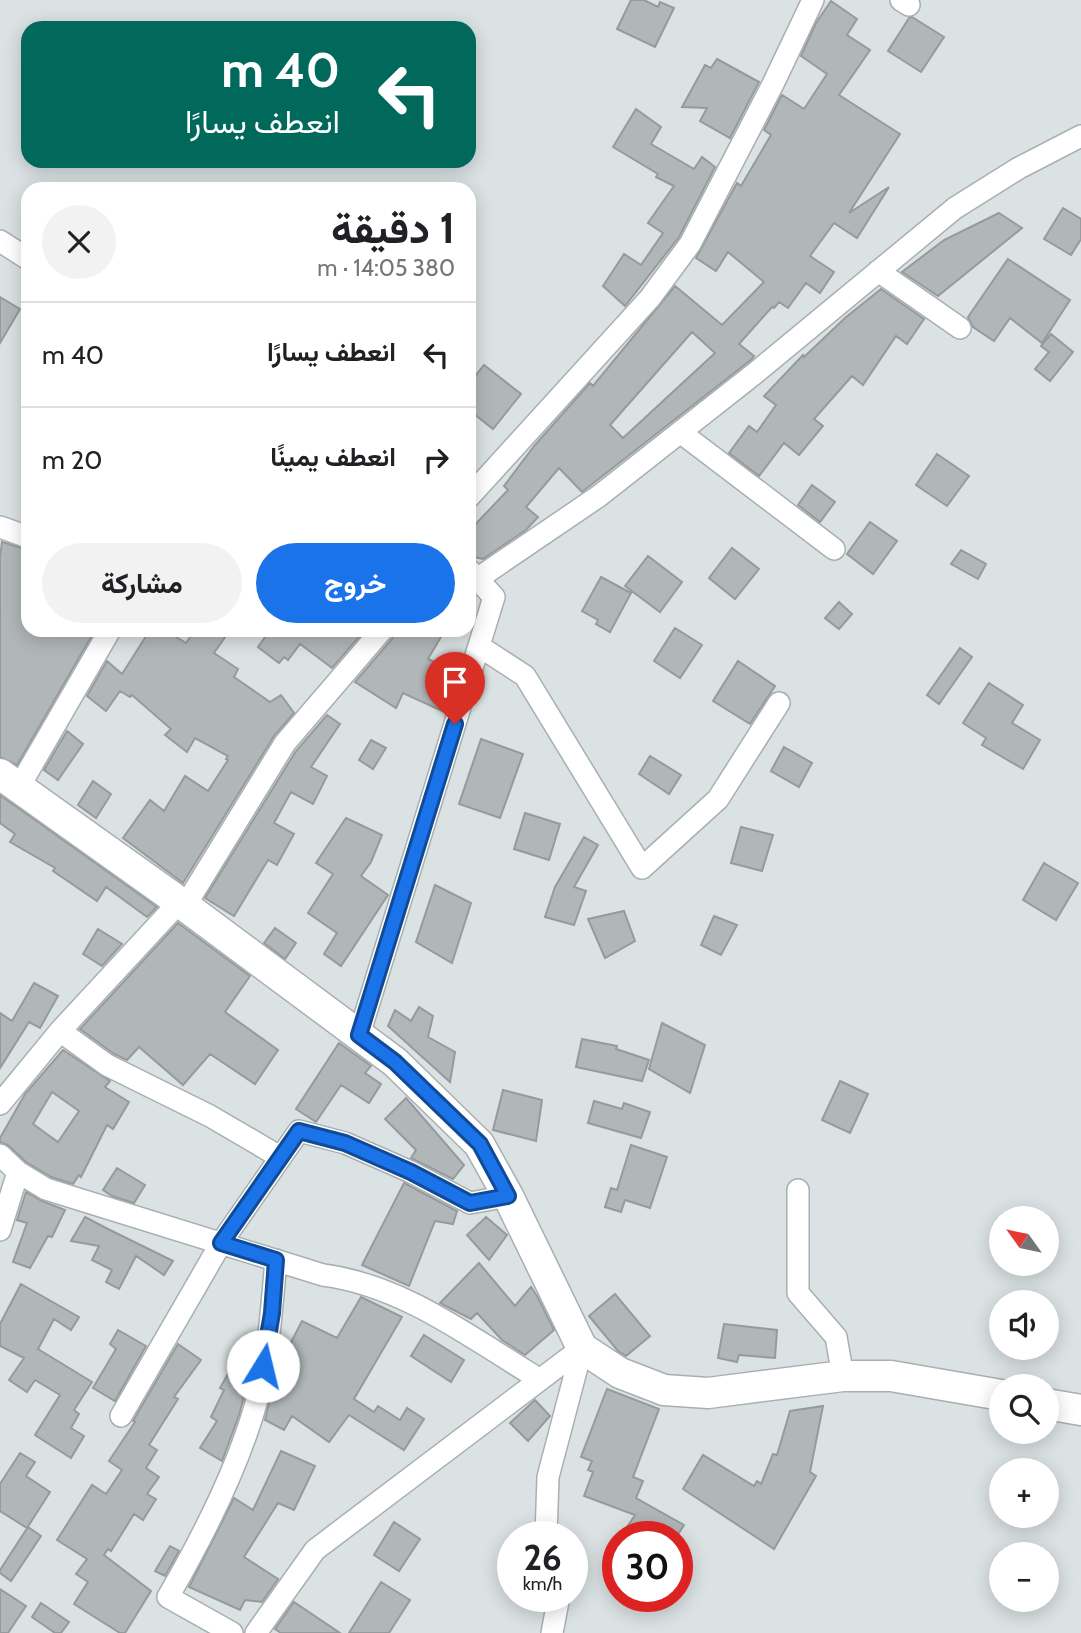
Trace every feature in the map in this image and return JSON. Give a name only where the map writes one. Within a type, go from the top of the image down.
[{"type":"street","points":[[476,489],[650,298],[690,244],[813,0]]},
{"type":"street","points":[[476,572],[599,495],[955,208],[1019,168],[1081,136]]},
{"type":"street","points":[[0,241],[21,254]]},
{"type":"street","points":[[878,271],[960,328]]},
{"type":"street","points":[[680,432],[834,549]]},
{"type":"street","points":[[0,527],[21,534]]},
{"type":"street","points":[[359,1035],[494,597],[476,577]]},
{"type":"street","points":[[105,637],[7,781],[186,906],[395,1062],[480,1144],[582,1348],[620,1373],[663,1390],[708,1393],[843,1376],[891,1376],[989,1393]]},
{"type":"street","points":[[0,1104],[60,1031],[172,910],[186,906],[285,743],[376,637]]},
{"type":"street","points":[[479,646],[525,676],[642,868],[718,799],[779,704]]},
{"type":"street","points":[[60,1031],[107,1065],[210,1116],[280,1157]]},
{"type":"street","points":[[121,1416],[221,1243],[299,1131],[345,1143],[411,1172],[470,1203],[508,1196]]},
{"type":"street","points":[[0,1155],[18,1172],[46,1189],[323,1275],[350,1278],[410,1301],[539,1379]]},
{"type":"street","points":[[0,1230],[18,1172]]},
{"type":"street","points":[[798,1190],[797,1293],[836,1336],[843,1376]]},
{"type":"street","points":[[232,1633],[168,1597],[191,1558],[229,1478],[259,1392],[272,1313],[276,1260]]},
{"type":"street","points":[[256,1633],[314,1549],[582,1348]]},
{"type":"street","points":[[547,1521],[548,1477],[582,1348]]},
{"type":"street","points":[[1059,1406],[1081,1410]]},
{"type":"street","points":[[552,1633],[556,1612]]},
{"type":"building","points":[[631,0],[644,0],[658,7],[660,2],[674,8],[655,47],[617,29]]},
{"type":"building","points":[[831,1],[857,19],[847,35],[870,50],[839,95],[900,134],[849,213],[889,187],[857,238],[834,223],[810,256],[834,272],[820,293],[806,283],[788,308],[779,302],[772,307],[739,344],[754,356],[752,359],[582,492],[559,468],[526,507],[538,517],[526,530],[483,559],[476,557],[476,524],[508,490],[504,486],[535,445],[590,383],[593,386],[675,286],[722,325],[764,282],[728,252],[716,271],[696,258],[737,183],[741,186],[771,135],[764,130],[782,95],[804,109],[827,74],[801,56],[816,23]],"holes":[[[692,332],[715,353],[623,438],[610,425]]]},
{"type":"building","points":[[912,17],[944,37],[921,72],[888,51]]},
{"type":"building","points":[[717,59],[759,82],[730,138],[700,121],[707,108],[682,107],[705,65],[711,68]]},
{"type":"building","points":[[636,109],[661,127],[651,144],[694,169],[702,157],[715,167],[679,237],[625,306],[603,286],[624,254],[641,265],[663,233],[648,223],[674,186],[656,177],[658,174],[613,147]]},
{"type":"building","points":[[1063,208],[1081,219],[1081,239],[1071,255],[1044,239]]},
{"type":"building","points":[[999,213],[1022,228],[938,296],[902,272],[944,240]]},
{"type":"building","points":[[1008,259],[1070,300],[1042,343],[1010,318],[994,341],[973,327],[968,317]]},
{"type":"building","points":[[881,289],[924,319],[907,344],[896,336],[863,385],[852,376],[814,419],[823,426],[799,455],[784,443],[759,476],[729,453],[749,426],[757,432],[776,405],[764,396],[803,355],[804,357]]},
{"type":"building","points":[[0,297],[20,309],[0,343]]},
{"type":"building","points":[[1051,334],[1073,352],[1050,381],[1035,369],[1049,352],[1041,346]]},
{"type":"building","points":[[484,365],[521,394],[493,429],[476,416],[476,375]]},
{"type":"building","points":[[937,454],[969,476],[947,506],[916,485]]},
{"type":"building","points":[[812,485],[835,502],[820,522],[798,505]]},
{"type":"building","points":[[870,522],[897,541],[873,574],[847,554]]},
{"type":"building","points":[[2,542],[21,548],[21,637],[91,637],[17,765],[0,757]]},
{"type":"building","points":[[732,548],[759,569],[735,599],[709,578]]},
{"type":"building","points":[[961,550],[986,564],[978,579],[951,564]]},
{"type":"building","points":[[648,556],[682,582],[660,612],[625,586]]},
{"type":"building","points":[[601,577],[631,593],[610,632],[596,624],[598,620],[582,611]]},
{"type":"building","points":[[839,602],[852,614],[839,629],[825,618]]},
{"type":"building","points":[[675,628],[702,645],[680,678],[654,661]]},
{"type":"building","points":[[146,637],[176,637],[186,643],[190,637],[225,637],[214,653],[238,669],[234,677],[270,702],[281,695],[294,713],[274,736],[183,883],[123,838],[150,800],[164,811],[185,776],[208,791],[228,756],[195,738],[187,752],[165,735],[171,729],[132,695],[130,697],[120,691],[106,711],[87,696],[107,661],[122,674]]},
{"type":"building","points":[[265,637],[359,637],[332,668],[300,644],[288,660],[284,657],[279,663],[258,647]]},
{"type":"building","points":[[441,637],[428,659],[457,672],[442,711],[403,693],[396,708],[355,682],[392,639]]},
{"type":"building","points":[[960,648],[972,657],[939,704],[927,695]]},
{"type":"building","points":[[738,661],[775,686],[750,724],[713,701]]},
{"type":"building","points":[[989,683],[1023,705],[1012,723],[1040,740],[1023,769],[982,745],[986,738],[963,723]]},
{"type":"building","points":[[327,715],[340,724],[311,767],[327,776],[313,804],[291,792],[274,823],[294,834],[277,865],[268,860],[234,916],[205,898],[296,751]]},
{"type":"building","points":[[67,731],[83,744],[58,780],[44,770]]},
{"type":"building","points":[[481,739],[523,754],[500,818],[459,804]]},
{"type":"building","points":[[371,740],[386,748],[373,769],[359,760]]},
{"type":"building","points":[[784,747],[812,763],[799,787],[771,771]]},
{"type":"building","points":[[650,756],[681,775],[669,794],[639,774]]},
{"type":"building","points":[[93,781],[111,794],[96,818],[78,805]]},
{"type":"building","points":[[0,795],[157,907],[147,917],[106,887],[97,901],[53,871],[55,868],[10,842],[15,834],[0,823]]},
{"type":"building","points":[[525,813],[560,824],[549,860],[514,849]]},
{"type":"building","points":[[346,818],[382,835],[371,862],[361,876],[388,895],[341,966],[324,954],[337,933],[308,913],[333,874],[316,863]]},
{"type":"building","points":[[741,827],[773,835],[762,871],[731,863]]},
{"type":"building","points":[[584,837],[598,845],[574,887],[586,891],[574,925],[545,917],[555,887]]},
{"type":"building","points":[[1044,863],[1078,883],[1056,920],[1023,900]]},
{"type":"building","points":[[435,885],[471,903],[452,963],[416,942]]},
{"type":"building","points":[[624,911],[635,941],[605,958],[588,919]]},
{"type":"building","points":[[714,916],[737,925],[721,955],[701,945]]},
{"type":"building","points":[[178,923],[250,976],[225,1012],[278,1050],[255,1084],[210,1054],[183,1085],[139,1047],[127,1060],[114,1054],[80,1029]]},
{"type":"building","points":[[275,928],[296,943],[285,959],[264,943]]},
{"type":"building","points":[[98,929],[122,944],[102,966],[83,954]]},
{"type":"building","points":[[34,983],[58,996],[40,1028],[29,1022],[0,1068],[0,1013],[12,1021]]},
{"type":"building","points":[[419,1007],[433,1016],[428,1037],[455,1052],[450,1082],[388,1026],[395,1010],[411,1021]]},
{"type":"building","points":[[662,1023],[705,1045],[690,1093],[649,1069]]},
{"type":"building","points":[[582,1039],[617,1046],[616,1049],[649,1060],[642,1081],[576,1067]]},
{"type":"building","points":[[339,1043],[371,1066],[365,1073],[381,1084],[369,1103],[341,1085],[316,1122],[296,1109]]},
{"type":"building","points":[[63,1050],[110,1081],[105,1087],[129,1102],[113,1129],[107,1125],[81,1177],[79,1175],[73,1184],[51,1177],[0,1142],[25,1094]],"holes":[[[52,1092],[79,1111],[58,1142],[33,1124]]]},
{"type":"building","points":[[840,1081],[868,1094],[850,1133],[822,1120]]},
{"type":"building","points":[[503,1090],[542,1100],[536,1141],[493,1130]]},
{"type":"building","points":[[406,1098],[464,1165],[453,1179],[411,1158],[416,1150],[385,1119]]},
{"type":"building","points":[[594,1101],[622,1109],[624,1103],[650,1112],[641,1138],[588,1123]]},
{"type":"building","points":[[631,1145],[667,1157],[650,1208],[625,1200],[621,1212],[605,1207],[611,1188],[617,1190]]},
{"type":"building","points":[[117,1168],[145,1185],[134,1203],[103,1190]]},
{"type":"building","points":[[404,1183],[457,1211],[453,1224],[435,1221],[409,1286],[362,1265]]},
{"type":"building","points":[[26,1192],[65,1210],[52,1237],[48,1236],[30,1268],[13,1262],[27,1223],[17,1220]]},
{"type":"building","points":[[85,1217],[173,1261],[164,1275],[136,1256],[119,1289],[106,1282],[112,1270],[92,1260],[99,1246],[71,1241]]},
{"type":"building","points":[[486,1217],[507,1235],[489,1260],[467,1235]]},
{"type":"building","points":[[479,1263],[515,1306],[531,1287],[554,1330],[525,1355],[502,1340],[477,1313],[471,1319],[440,1303]]},
{"type":"building","points":[[21,1284],[79,1317],[71,1330],[54,1319],[38,1349],[92,1382],[74,1410],[79,1414],[71,1428],[84,1436],[71,1458],[35,1435],[60,1395],[35,1380],[27,1392],[9,1380],[24,1358],[0,1346],[0,1324]]},
{"type":"building","points":[[615,1294],[650,1336],[626,1356],[618,1351],[589,1316]]},
{"type":"building","points":[[361,1297],[402,1317],[354,1399],[374,1412],[378,1406],[400,1420],[407,1408],[424,1419],[404,1450],[349,1415],[329,1442],[292,1416],[284,1430],[265,1420],[277,1369],[302,1321],[337,1338]]},
{"type":"building","points":[[724,1324],[777,1330],[775,1358],[739,1355],[737,1362],[718,1358]]},
{"type":"building","points":[[118,1330],[146,1346],[115,1401],[93,1388],[116,1349],[110,1344]]},
{"type":"building","points":[[424,1335],[464,1360],[451,1382],[411,1356]]},
{"type":"building","points":[[178,1344],[201,1360],[174,1397],[178,1399],[149,1445],[157,1450],[146,1468],[159,1477],[147,1494],[156,1499],[143,1520],[134,1514],[111,1551],[108,1549],[104,1555],[151,1591],[125,1633],[120,1633],[74,1604],[88,1582],[76,1574],[87,1559],[57,1540],[92,1485],[106,1494],[122,1470],[109,1461],[135,1422],[133,1421]]},
{"type":"building","points":[[232,1367],[249,1377],[239,1415],[222,1461],[200,1448],[217,1421],[211,1417],[224,1390],[220,1388]]},
{"type":"building","points":[[607,1389],[659,1409],[633,1477],[643,1481],[636,1498],[677,1521],[631,1521],[635,1515],[584,1496],[593,1472],[588,1470],[592,1461],[581,1457]]},
{"type":"building","points":[[535,1400],[550,1416],[528,1441],[510,1423]]},
{"type":"building","points":[[823,1406],[810,1472],[816,1476],[774,1549],[683,1489],[703,1455],[754,1486],[757,1481],[761,1484],[773,1454],[777,1455],[790,1411]]},
{"type":"building","points":[[281,1451],[315,1466],[294,1510],[278,1503],[244,1557],[278,1579],[262,1602],[245,1600],[240,1610],[189,1587],[234,1498],[253,1510]]},
{"type":"building","points":[[20,1453],[35,1462],[26,1476],[50,1492],[27,1528],[0,1511],[0,1484]]},
{"type":"building","points":[[394,1522],[420,1539],[399,1571],[374,1555]]},
{"type":"building","points":[[28,1527],[41,1536],[11,1581],[0,1573],[0,1570]]},
{"type":"building","points":[[170,1546],[179,1551],[165,1576],[155,1571]]},
{"type":"building","points":[[381,1582],[410,1600],[389,1633],[349,1633]]},
{"type":"building","points":[[0,1589],[26,1606],[8,1633],[0,1633]]},
{"type":"building","points":[[294,1602],[340,1633],[281,1633],[275,1629]]},
{"type":"building","points":[[41,1603],[69,1622],[61,1633],[55,1633],[32,1617]]},
{"type":"route","points":[[263,1366],[272,1313],[276,1260],[221,1243],[299,1131],[345,1143],[411,1172],[470,1203],[508,1196],[480,1144],[395,1062],[359,1035],[455,724]]}]
